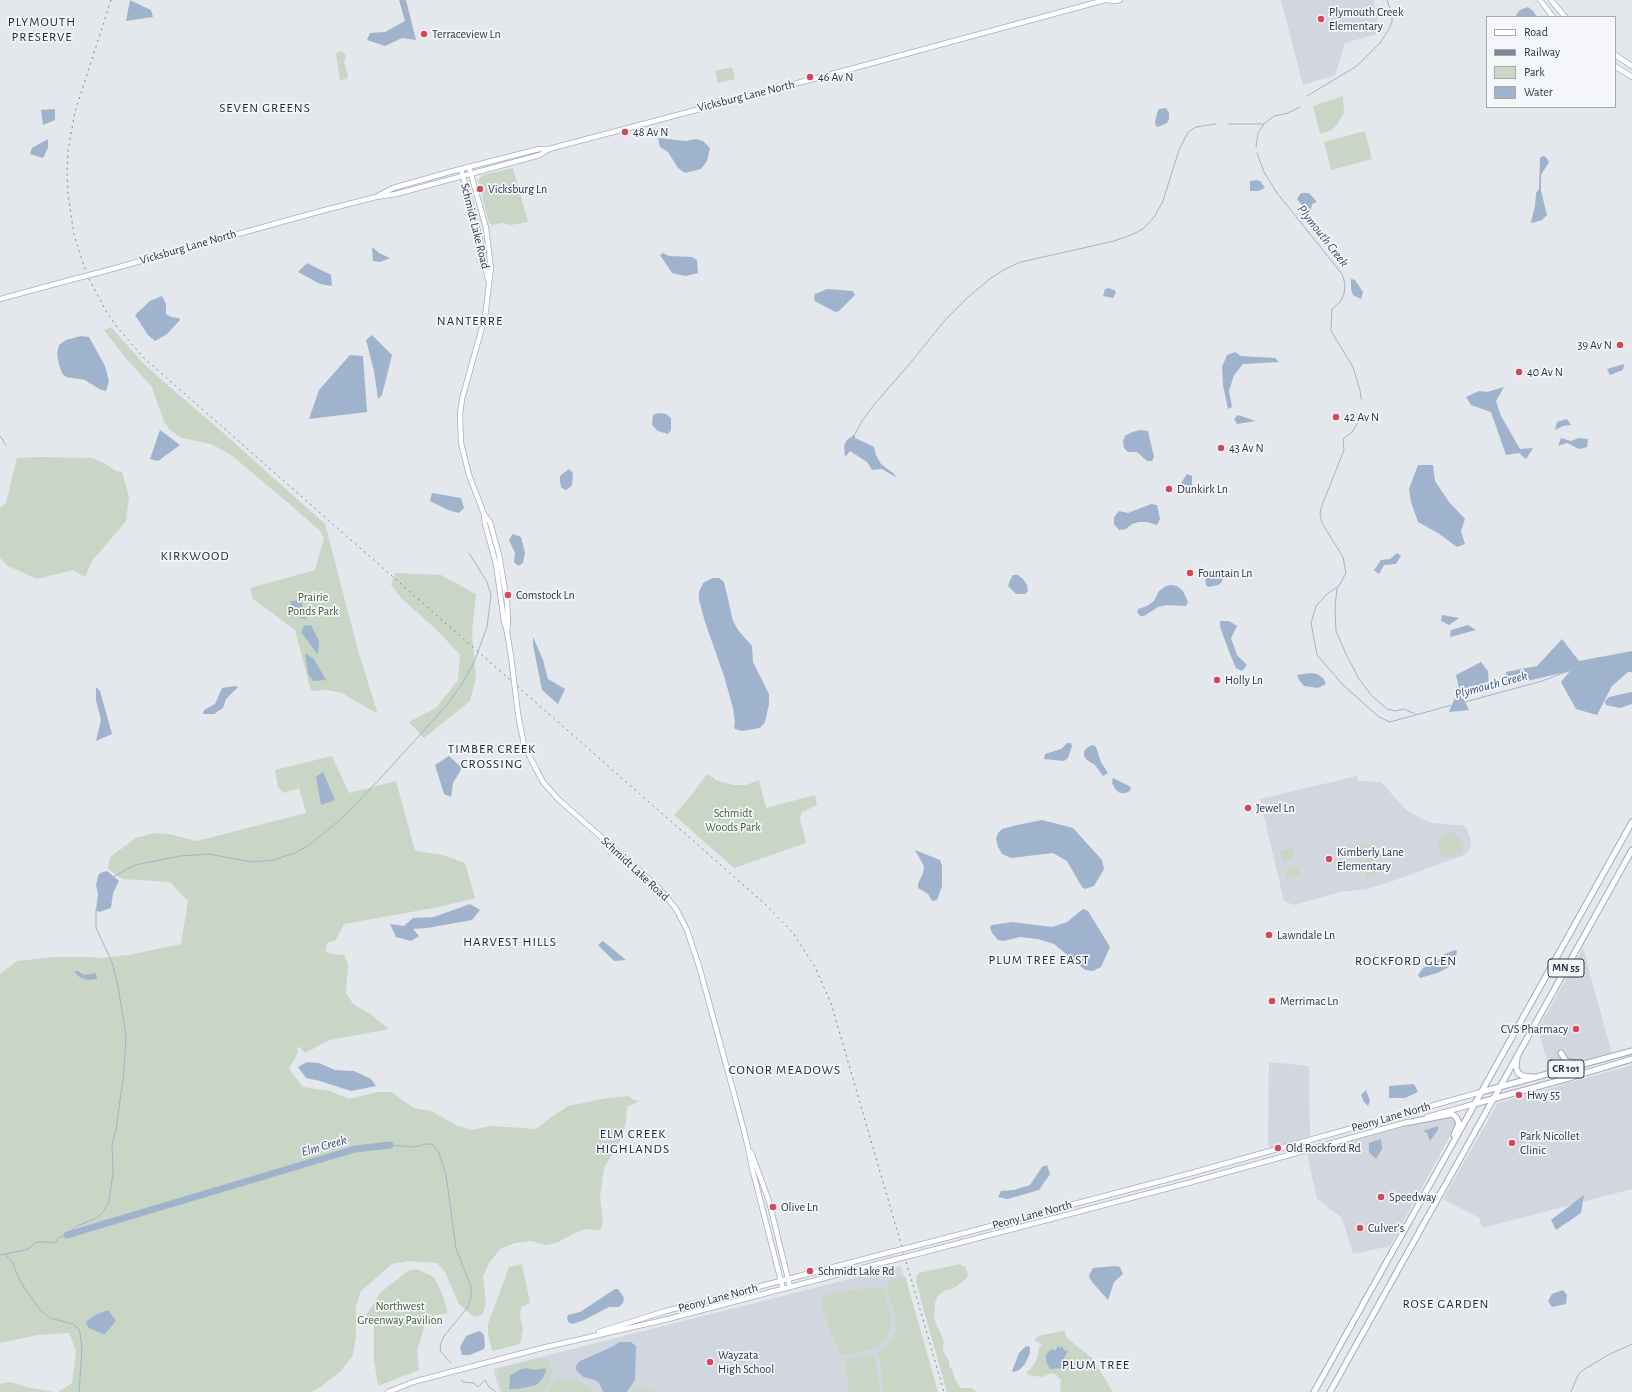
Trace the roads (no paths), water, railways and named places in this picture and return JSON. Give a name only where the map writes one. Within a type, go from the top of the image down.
[{"type":"main road","name":"Vicksburg Lane North","points":[[0,299],[245,231],[471,174],[540,155],[549,149],[1106,0],[1120,0]]},
{"type":"main road","points":[[1540,0],[1552,16]]},
{"type":"main road","points":[[1551,0],[1564,16]]},
{"type":"main road","points":[[1616,56],[1632,66]]},
{"type":"main road","points":[[1616,67],[1632,77]]},
{"type":"main road","name":"Vicksburg Lane North","points":[[376,197],[393,188],[461,169],[539,148],[549,149]]},
{"type":"main road","name":"Schmidt Lake Road","points":[[469,167],[486,228],[491,268],[485,317],[462,398],[460,429],[465,462],[484,514],[485,524],[496,564],[524,745],[543,782],[559,800],[658,888],[676,909],[684,922],[693,943],[748,1147],[783,1289]]},
{"type":"main road","name":"Schmidt Lake Road","points":[[461,169],[480,239],[489,282]]},
{"type":"main road","name":"Schmidt Lake Road","points":[[484,514],[490,522],[502,570],[507,602],[507,632]]},
{"type":"main road","points":[[500,594],[507,602]]},
{"type":"main road","name":"MN 55","points":[[1314,1392],[1632,822]]},
{"type":"main road","name":"MN 55","points":[[1330,1392],[1632,850]]},
{"type":"main road","name":"CR 101","points":[[1481,1092],[1632,1051]]},
{"type":"main road","points":[[1561,1053],[1566,1061],[1583,1064]]},
{"type":"main road","points":[[1518,1054],[1516,1067],[1518,1073],[1524,1076],[1537,1077]]},
{"type":"main road","name":"CR 101","points":[[1474,1104],[1632,1059]]},
{"type":"main road","name":"Peony Lane North","points":[[582,1338],[618,1325],[659,1313],[1188,1174],[1481,1092]]},
{"type":"main road","name":"Peony Lane North","points":[[388,1392],[413,1382],[582,1338],[668,1319],[790,1288],[1188,1183],[1474,1104]]},
{"type":"main road","points":[[1405,1124],[1444,1114],[1452,1114],[1458,1118],[1458,1125],[1437,1171]]},
{"type":"main road","name":"Schmidt Lake Road","points":[[748,1147],[755,1161],[768,1200],[790,1288]]},
{"type":"water","points":[[130,0],[151,10],[153,17],[126,21]]},
{"type":"water","points":[[399,0],[406,0],[416,40],[402,38],[385,46],[367,40],[370,33],[385,32],[405,21]]},
{"type":"water","points":[[1528,7],[1536,16],[1516,16],[1520,10]]},
{"type":"water","points":[[1166,108],[1169,113],[1169,119],[1167,123],[1158,127],[1156,126],[1155,122],[1157,113],[1159,109]]},
{"type":"water","points":[[55,109],[55,120],[43,125],[41,110]]},
{"type":"water","points":[[658,138],[686,141],[696,139],[703,141],[710,148],[707,161],[701,169],[685,173],[678,168],[668,152],[660,147]]},
{"type":"water","points":[[48,139],[48,148],[43,158],[30,154],[32,148]]},
{"type":"water","points":[[1543,156],[1546,157],[1549,162],[1541,175],[1541,191],[1547,215],[1542,220],[1532,223],[1536,193],[1539,189],[1540,158]]},
{"type":"water","points":[[1250,181],[1260,181],[1265,188],[1258,191],[1250,191]]},
{"type":"water","points":[[1301,193],[1309,193],[1317,202],[1312,204],[1310,216],[1297,199]]},
{"type":"water","points":[[372,247],[379,253],[390,258],[380,262],[373,261]]},
{"type":"water","points":[[663,253],[669,256],[692,257],[697,260],[698,273],[686,276],[672,273],[660,255]]},
{"type":"water","points":[[307,263],[331,275],[332,286],[320,284],[298,272]]},
{"type":"water","points":[[1351,279],[1355,280],[1363,292],[1361,299],[1353,295],[1351,289]]},
{"type":"water","points":[[1109,288],[1116,292],[1113,298],[1103,296],[1105,289]]},
{"type":"water","points":[[827,289],[853,291],[855,295],[839,311],[835,312],[815,301],[815,294]]},
{"type":"water","points":[[162,296],[166,304],[166,314],[171,317],[179,318],[180,320],[167,334],[155,341],[148,335],[135,315],[150,301]]},
{"type":"water","points":[[372,335],[392,355],[382,395],[378,399],[374,371],[366,340]]},
{"type":"water","points":[[81,336],[89,337],[105,366],[109,381],[106,391],[99,389],[85,380],[66,377],[62,373],[57,354],[59,345],[66,340]]},
{"type":"water","points":[[1235,352],[1241,356],[1275,358],[1279,362],[1243,364],[1234,375],[1229,391],[1232,407],[1228,409],[1223,385],[1222,367],[1227,355]]},
{"type":"water","points":[[350,355],[363,356],[367,412],[309,419],[319,390]]},
{"type":"water","points":[[1624,364],[1623,370],[1610,375],[1607,369]]},
{"type":"water","points":[[1504,387],[1496,401],[1501,416],[1520,449],[1533,448],[1526,459],[1519,453],[1506,455],[1491,412],[1471,405],[1466,397],[1479,391],[1487,392]]},
{"type":"water","points":[[658,413],[666,414],[671,418],[671,430],[668,434],[658,431],[652,425],[653,415]]},
{"type":"water","points":[[1238,415],[1256,421],[1237,424],[1234,419]]},
{"type":"water","points":[[1567,419],[1571,425],[1563,426],[1555,430],[1557,422]]},
{"type":"water","points":[[160,430],[180,445],[158,461],[150,459]]},
{"type":"water","points":[[1141,430],[1148,431],[1154,457],[1152,461],[1147,461],[1137,452],[1128,452],[1124,448],[1123,441],[1125,436],[1132,432]]},
{"type":"water","points":[[855,434],[855,438],[874,447],[881,464],[897,478],[882,469],[872,470],[867,462],[850,451],[845,457],[844,446],[847,440]]},
{"type":"water","points":[[1561,438],[1571,441],[1579,438],[1588,439],[1587,447],[1579,449],[1567,443],[1558,446]]},
{"type":"water","points":[[1418,465],[1433,465],[1435,481],[1449,502],[1465,519],[1461,531],[1465,544],[1457,547],[1438,533],[1418,522],[1411,502],[1409,489]]},
{"type":"water","points":[[569,469],[573,473],[572,485],[565,490],[561,487],[560,476]]},
{"type":"water","points":[[1187,474],[1192,476],[1192,485],[1188,488],[1181,483]]},
{"type":"water","points":[[432,493],[461,498],[464,508],[459,513],[448,510],[430,501]]},
{"type":"water","points":[[1151,504],[1157,505],[1160,519],[1157,525],[1147,522],[1139,522],[1132,524],[1126,529],[1119,530],[1114,524],[1114,517],[1119,511],[1128,513]]},
{"type":"water","points":[[513,534],[521,537],[525,553],[523,563],[518,566],[514,562],[515,553],[509,540]]},
{"type":"water","points":[[1397,553],[1401,556],[1396,564],[1384,565],[1379,574],[1374,570],[1381,560],[1390,559]]},
{"type":"water","points":[[1212,571],[1219,572],[1222,582],[1218,585],[1208,587],[1206,585],[1205,577]]},
{"type":"water","points":[[1013,575],[1018,575],[1027,585],[1028,591],[1025,594],[1016,594],[1008,586]]},
{"type":"water","points":[[713,578],[719,578],[724,582],[733,621],[738,630],[752,646],[753,662],[769,694],[769,704],[765,722],[760,728],[742,731],[735,729],[734,727],[735,723],[733,708],[699,600],[699,592],[703,583]]},
{"type":"water","points":[[1166,586],[1177,586],[1183,591],[1188,602],[1186,606],[1167,605],[1158,607],[1144,616],[1140,616],[1137,612],[1138,609],[1147,606],[1154,601],[1159,591]]},
{"type":"water","points":[[301,600],[306,620],[294,615],[290,601]]},
{"type":"water","points":[[1442,615],[1459,618],[1449,625],[1441,621]]},
{"type":"water","points":[[1220,621],[1229,621],[1237,626],[1231,638],[1237,655],[1247,665],[1242,671],[1236,668],[1220,627]]},
{"type":"water","points":[[311,625],[319,641],[318,655],[301,632],[304,626]]},
{"type":"water","points":[[1468,625],[1476,630],[1450,637],[1451,630]]},
{"type":"water","points":[[533,637],[543,660],[548,679],[565,689],[558,704],[542,690],[533,645]]},
{"type":"water","points":[[1562,639],[1579,661],[1632,651],[1632,672],[1628,672],[1612,686],[1597,715],[1576,709],[1561,682],[1570,671],[1506,686],[1506,672],[1537,666]]},
{"type":"water","points":[[305,653],[314,659],[326,680],[313,681],[308,674]]},
{"type":"water","points":[[1481,662],[1488,671],[1489,690],[1471,694],[1461,693],[1469,710],[1449,712],[1459,688],[1456,675]]},
{"type":"water","points":[[1310,673],[1317,674],[1323,678],[1326,684],[1318,688],[1304,686],[1297,675]]},
{"type":"water","points":[[96,687],[100,691],[112,734],[96,741],[101,720],[96,700]]},
{"type":"water","points":[[238,687],[226,699],[223,708],[214,714],[203,714],[204,710],[215,704],[222,688]]},
{"type":"water","points":[[1632,692],[1632,704],[1620,708],[1606,705],[1605,701],[1609,697]]},
{"type":"water","points":[[1067,743],[1071,743],[1072,746],[1068,758],[1064,761],[1044,759],[1045,754],[1061,749]]},
{"type":"water","points":[[1093,745],[1096,747],[1101,762],[1108,773],[1103,776],[1095,765],[1084,756],[1084,751]]},
{"type":"water","points":[[449,756],[462,768],[453,783],[451,797],[444,794],[435,765]]},
{"type":"water","points":[[323,772],[335,800],[321,805],[316,777]]},
{"type":"water","points":[[1113,778],[1129,786],[1131,788],[1130,791],[1120,793],[1115,789],[1112,783]]},
{"type":"water","points":[[1042,820],[1073,828],[1102,860],[1104,869],[1094,886],[1085,889],[1082,887],[1067,861],[1053,853],[1011,858],[1002,854],[996,839],[998,833],[1002,829]]},
{"type":"water","points":[[915,850],[940,860],[942,866],[942,886],[937,900],[932,901],[928,894],[918,888],[924,866]]},
{"type":"water","points":[[107,871],[119,881],[113,893],[111,908],[99,912],[96,910],[98,894],[96,885],[100,873]]},
{"type":"water","points":[[470,904],[480,910],[472,920],[413,929],[419,936],[411,941],[396,937],[390,924],[404,926],[413,918],[434,917]]},
{"type":"water","points":[[1083,909],[1088,911],[1110,947],[1101,967],[1093,971],[1085,970],[1054,944],[1038,939],[1020,937],[1003,941],[998,940],[992,933],[990,927],[992,925],[1012,922],[1052,927],[1067,922]]},
{"type":"water","points":[[603,941],[626,960],[614,961],[598,945]]},
{"type":"water","points":[[1455,950],[1457,951],[1456,956],[1449,967],[1437,973],[1420,978],[1418,975],[1423,968],[1438,960],[1445,954]]},
{"type":"water","points":[[74,971],[78,971],[84,975],[96,973],[97,979],[84,979],[78,976]]},
{"type":"water","points":[[307,1062],[319,1063],[335,1070],[354,1071],[371,1079],[376,1086],[351,1091],[306,1078],[298,1067]]},
{"type":"water","points":[[1414,1084],[1418,1092],[1405,1098],[1389,1098],[1389,1086]]},
{"type":"water","points":[[1366,1090],[1370,1101],[1368,1106],[1364,1102],[1361,1095]]},
{"type":"water","points":[[1438,1126],[1438,1130],[1430,1141],[1427,1133],[1423,1131]]},
{"type":"water","points":[[1381,1139],[1382,1149],[1376,1159],[1369,1152],[1369,1143]]},
{"type":"water","points":[[1047,1165],[1050,1174],[1039,1190],[1008,1199],[998,1197],[1001,1191],[1014,1190],[1030,1185],[1042,1167]]},
{"type":"water","points":[[1584,1195],[1581,1213],[1556,1230],[1551,1220]]},
{"type":"water","points":[[1120,1267],[1123,1274],[1114,1282],[1108,1300],[1089,1277],[1093,1268]]},
{"type":"water","points":[[615,1289],[618,1289],[624,1298],[623,1303],[619,1307],[609,1307],[584,1320],[573,1324],[569,1323],[567,1318],[568,1315],[580,1312]]},
{"type":"water","points":[[1563,1290],[1567,1295],[1566,1304],[1552,1307],[1548,1301],[1552,1294]]},
{"type":"water","points":[[108,1310],[116,1321],[105,1334],[89,1328],[86,1323],[88,1320],[97,1314]]},
{"type":"water","points":[[479,1331],[484,1335],[484,1349],[470,1355],[462,1355],[460,1347],[466,1336]]},
{"type":"water","points":[[619,1342],[631,1342],[636,1346],[635,1380],[627,1392],[603,1392],[599,1383],[595,1380],[583,1377],[576,1370],[576,1366],[580,1361],[614,1346]]},
{"type":"water","points":[[1029,1346],[1030,1353],[1025,1364],[1019,1370],[1014,1372],[1012,1371],[1019,1353],[1025,1347]]},
{"type":"water","points":[[1058,1346],[1060,1348],[1062,1346],[1064,1350],[1068,1351],[1064,1359],[1066,1363],[1065,1368],[1050,1369],[1046,1361],[1046,1354],[1052,1349],[1055,1350]]},
{"type":"water","points":[[526,1368],[535,1370],[545,1368],[546,1371],[543,1378],[536,1385],[518,1389],[509,1389],[510,1375]]},
{"type":"waterway","name":"Plymouth Creek","points":[[1307,96],[1357,66],[1380,43],[1392,22],[1392,14],[1387,0]]},
{"type":"waterway","name":"Plymouth Creek","points":[[1256,147],[1258,133],[1264,124],[1274,116],[1288,113],[1300,107]]},
{"type":"waterway","points":[[855,434],[873,406],[945,320],[968,297],[991,278],[1007,268],[1021,262],[1114,241],[1143,229],[1154,217],[1163,201],[1179,150],[1188,132],[1196,127],[1216,124]]},
{"type":"waterway","points":[[1229,124],[1263,124]]},
{"type":"waterway","name":"Plymouth Creek","points":[[1257,153],[1264,172],[1277,193],[1342,274],[1345,284],[1344,294],[1340,302],[1332,309],[1331,331],[1353,367],[1360,390],[1361,399]]},
{"type":"waterway","name":"Plymouth Creek","points":[[1359,421],[1352,432],[1343,439],[1344,450],[1321,508],[1320,515],[1322,523],[1343,557],[1346,573],[1339,586],[1327,594],[1316,606],[1311,623],[1317,655],[1343,685],[1379,717],[1390,722],[1452,705]]},
{"type":"waterway","points":[[0,436],[6,445]]},
{"type":"waterway","points":[[113,877],[135,865],[180,856],[209,854],[252,862],[273,860],[295,853],[309,845],[341,819],[378,781],[446,706],[462,684],[475,660],[487,627],[491,595],[487,582],[469,553]]},
{"type":"waterway","name":"Plymouth Creek","points":[[1337,588],[1335,608],[1336,631],[1359,679],[1372,696],[1387,709],[1395,711],[1404,709],[1415,714]]},
{"type":"waterway","name":"Plymouth Creek","points":[[1465,702],[1542,681],[1571,670]]},
{"type":"waterway","points":[[0,1255],[28,1249],[37,1242],[55,1243],[58,1238],[67,1235],[76,1226],[98,1217],[109,1202],[113,1172],[112,1144],[116,1130],[124,1071],[126,1036],[118,986],[112,962],[96,928],[96,909]]},
{"type":"waterway","name":"Elm Creek","points":[[390,1145],[415,1147],[432,1144],[439,1153],[446,1175],[456,1248],[471,1287],[471,1297],[467,1308],[444,1336],[440,1346],[441,1352],[451,1363]]},
{"type":"waterway","name":"Elm Creek","points":[[67,1235],[355,1149],[390,1145]]},
{"type":"waterway","points":[[5,1254],[12,1262],[20,1281],[39,1309],[50,1318],[73,1324],[78,1328],[82,1348],[79,1392]]},
{"type":"waterway","points":[[1571,1392],[1578,1375],[1583,1370],[1608,1355],[1632,1344]]},
{"type":"waterway","name":"Elm Creek","points":[[461,1380],[463,1382],[474,1383],[478,1387],[485,1380],[489,1387],[496,1392]]},
{"type":"railway","points":[[111,0],[75,112],[68,150],[67,174],[68,194],[74,235],[87,275],[106,311],[117,327],[144,358],[765,904],[793,933],[815,967],[831,1003],[944,1392]]},
{"type":"place","name":"Plymouth Creek Elementary","points":[[1321,19]]},
{"type":"place","name":"Terraceview Ln","points":[[424,34]]},
{"type":"place","name":"46 Av N","points":[[810,77]]},
{"type":"place","name":"48 Av N","points":[[625,132]]},
{"type":"place","name":"Vicksburg Ln","points":[[480,189]]},
{"type":"place","name":"39 Av N","points":[[1620,345]]},
{"type":"place","name":"40 Av N","points":[[1519,372]]},
{"type":"place","name":"42 Av N","points":[[1336,417]]},
{"type":"place","name":"43 Av N","points":[[1221,448]]},
{"type":"place","name":"Dunkirk Ln","points":[[1169,489]]},
{"type":"place","name":"Fountain Ln","points":[[1190,573]]},
{"type":"place","name":"Comstock Ln","points":[[508,595]]},
{"type":"place","name":"Holly Ln","points":[[1217,680]]},
{"type":"place","name":"Jewel Ln","points":[[1248,808]]},
{"type":"place","name":"Kimberly Lane Elementary","points":[[1329,859]]},
{"type":"place","name":"Lawndale Ln","points":[[1269,935]]},
{"type":"place","name":"Merrimac Ln","points":[[1272,1001]]},
{"type":"place","name":"CVS Pharmacy","points":[[1576,1029]]},
{"type":"place","name":"Hwy 55","points":[[1519,1095]]},
{"type":"place","name":"Park Nicollet Clinic","points":[[1512,1143]]},
{"type":"place","name":"Old Rockford Rd","points":[[1278,1148]]},
{"type":"place","name":"Speedway","points":[[1381,1197]]},
{"type":"place","name":"Olive Ln","points":[[773,1207]]},
{"type":"place","name":"Culver's","points":[[1360,1228]]},
{"type":"place","name":"Schmidt Lake Rd","points":[[810,1271]]},
{"type":"place","name":"Wayzata High School","points":[[710,1362]]},
{"type":"district","name":"PLYMOUTH PRESERVE","points":[[42,30]]},
{"type":"district","name":"SEVEN GREENS","points":[[265,108]]},
{"type":"district","name":"NANTERRE","points":[[470,321]]},
{"type":"district","name":"KIRKWOOD","points":[[195,556]]},
{"type":"district","name":"TIMBER CREEK CROSSING","points":[[492,756]]},
{"type":"district","name":"HARVEST HILLS","points":[[510,942]]},
{"type":"district","name":"PLUM TREE EAST","points":[[1039,960]]},
{"type":"district","name":"ROCKFORD GLEN","points":[[1406,961]]},
{"type":"district","name":"CONOR MEADOWS","points":[[785,1070]]},
{"type":"district","name":"ELM CREEK HIGHLANDS","points":[[633,1142]]},
{"type":"district","name":"ROSE GARDEN","points":[[1446,1304]]},
{"type":"district","name":"PLUM TREE","points":[[1096,1365]]},
{"type":"park label","name":"Prairie Ponds Park","points":[[313,604]]},
{"type":"park label","name":"Schmidt Woods Park","points":[[733,820]]},
{"type":"park label","name":"Northwest Greenway Pavilion","points":[[400,1313]]}]
